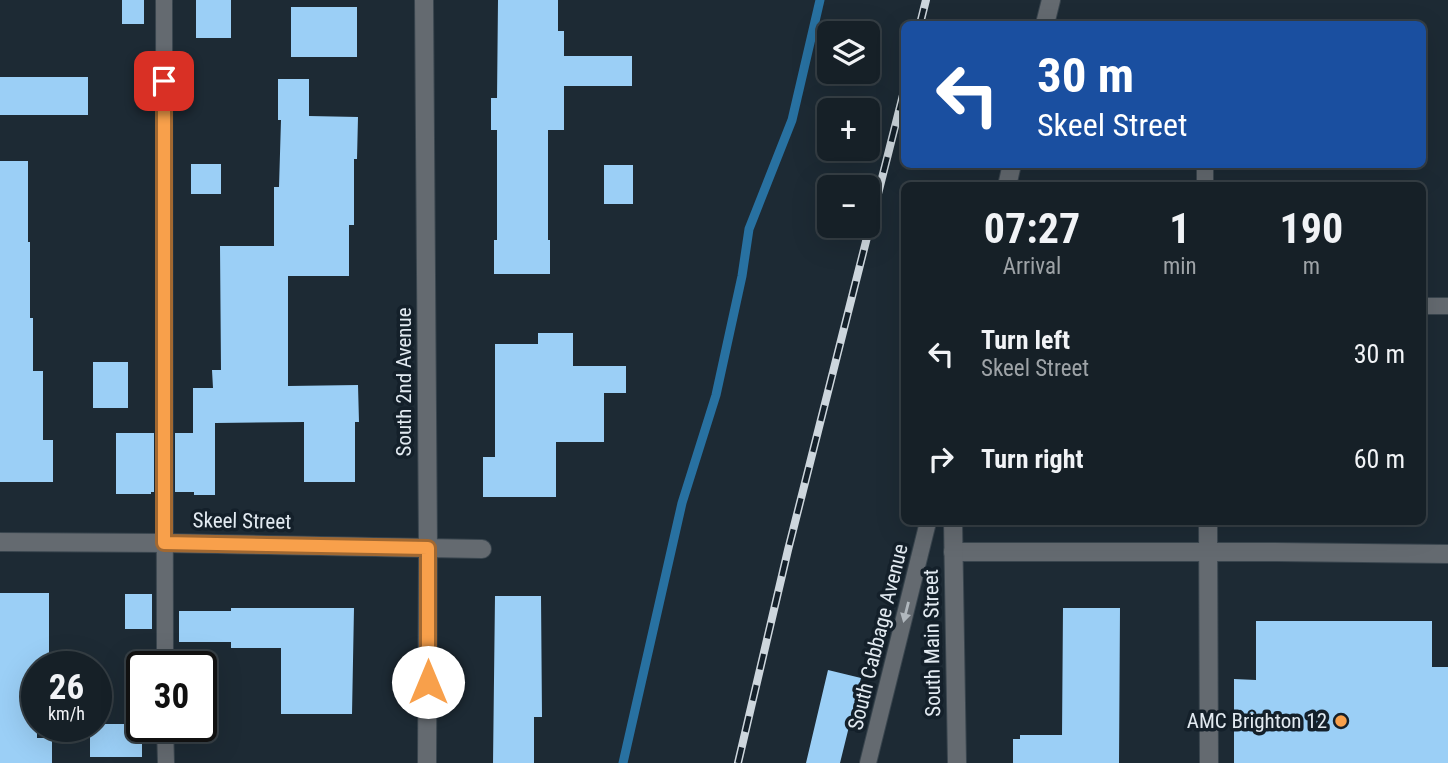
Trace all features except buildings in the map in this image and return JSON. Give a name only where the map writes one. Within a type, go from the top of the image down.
[{"type":"street","name":"South 2nd Avenue","points":[[424,0],[427,763]]},
{"type":"street","points":[[1046,21],[1051,0]]},
{"type":"street","name":"South Main Street","points":[[953,525],[957,763]]},
{"type":"street","points":[[1208,525],[1209,763]]},
{"type":"street","name":"Skeel Street","points":[[0,542],[482,549]]},
{"type":"street","points":[[953,552],[1448,554]]},
{"type":"lane","points":[[164,0],[165,651]]},
{"type":"lane","points":[[1426,306],[1448,306]]},
{"type":"lane","name":"South Cabbage Avenue","points":[[868,763],[927,525]]},
{"type":"lane","points":[[165,742],[166,763]]},
{"type":"waterway","points":[[623,763],[682,503],[716,395],[742,276],[749,229],[792,120],[820,0]]},
{"type":"railway","points":[[921,21],[926,0]]},
{"type":"railway","points":[[738,763],[788,550],[901,103]]},
{"type":"place","name":"AMC Brighton 12","points":[[1341,721]]},
{"type":"route","points":[[164,81],[164,543],[428,548],[428,682]]}]
